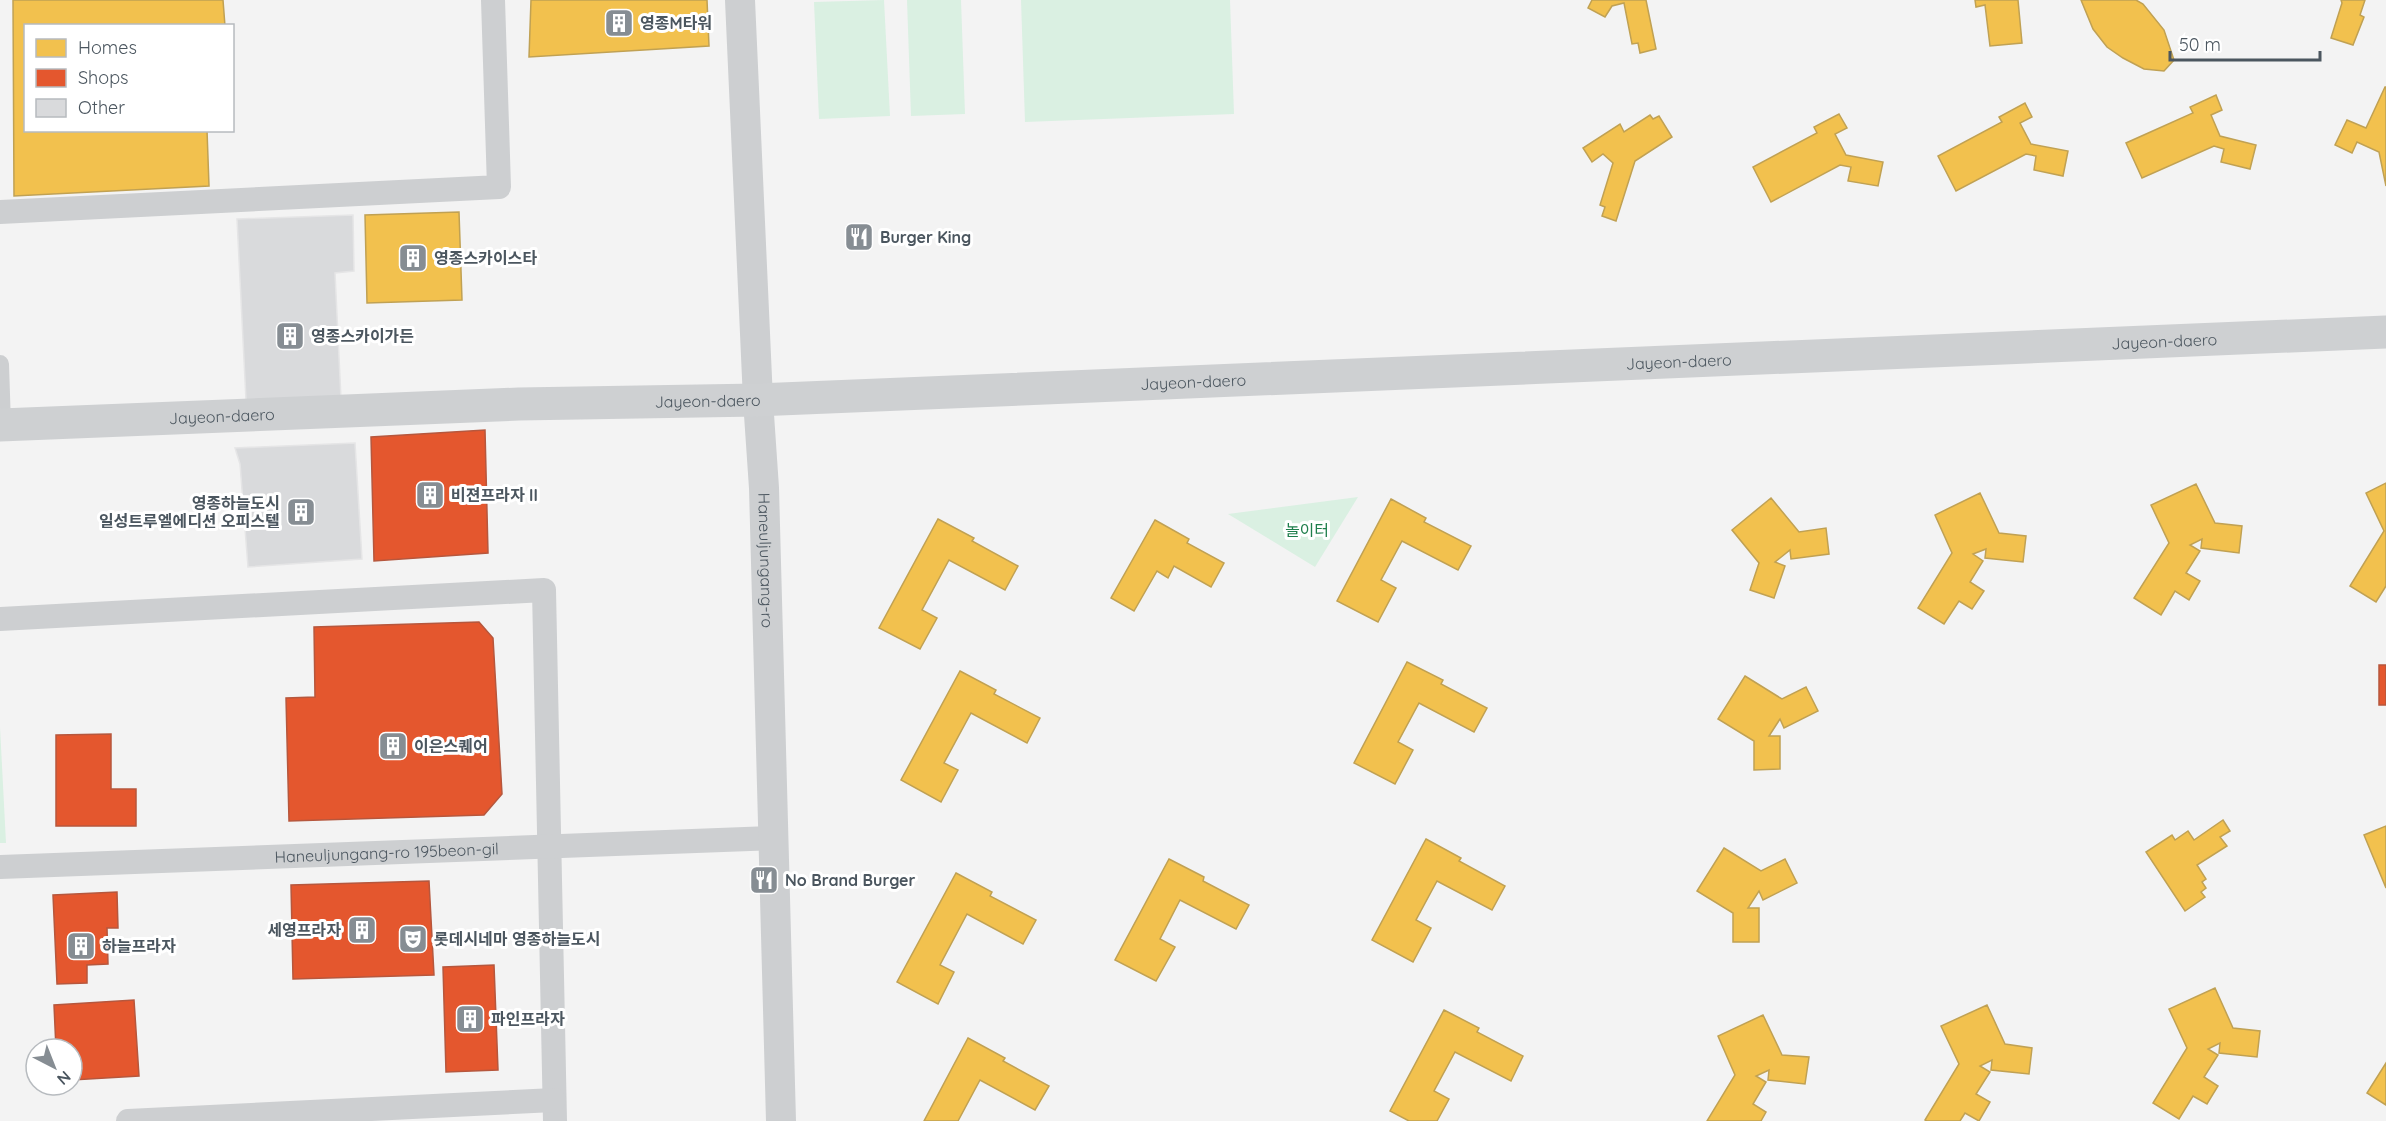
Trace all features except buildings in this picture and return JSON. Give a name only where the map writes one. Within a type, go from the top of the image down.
[{"type":"main road","name":"Jayeon-daero","points":[[1,425],[519,404],[758,400],[2386,332]]},
{"type":"street","points":[[0,212],[499,187],[494,0]]},
{"type":"street","name":"Haneuljungang-ro","points":[[740,0],[764,488],[781,1121]]},
{"type":"street","points":[[0,364],[1,425]]},
{"type":"street","points":[[0,619],[544,590],[555,1110],[128,1121]]},
{"type":"street","name":"Haneuljungang-ro 195beon-gil","points":[[0,867],[774,838]]},
{"type":"green space","points":[[884,0],[890,116],[819,119],[814,2]]},
{"type":"green space","points":[[907,0],[961,0],[965,114],[911,116]]},
{"type":"green space","points":[[1021,0],[1230,0],[1234,114],[1025,122]]},
{"type":"green space","name":"놀이터","points":[[1358,497],[1315,567],[1228,514]]},
{"type":"green space","points":[[0,727],[6,843],[0,843]]},
{"type":"place","name":"영종M타워","points":[[619,23]]},
{"type":"place","name":"Burger King","points":[[859,237]]},
{"type":"place","name":"영종스카이스타","points":[[413,258]]},
{"type":"place","name":"영종스카이가든","points":[[290,336]]},
{"type":"place","name":"비젼프라자 II","points":[[430,495]]},
{"type":"place","name":"영종하늘도시 일성트루엘에디션 오피스텔","points":[[301,512]]},
{"type":"place","name":"이은스퀘어","points":[[393,746]]},
{"type":"place","name":"No Brand Burger","points":[[764,880]]},
{"type":"place","name":"세영프라자","points":[[362,930]]},
{"type":"place","name":"롯데시네마 영종하늘도시","points":[[413,939]]},
{"type":"place","name":"하늘프라자","points":[[81,946]]},
{"type":"place","name":"파인프라자","points":[[470,1019]]}]
